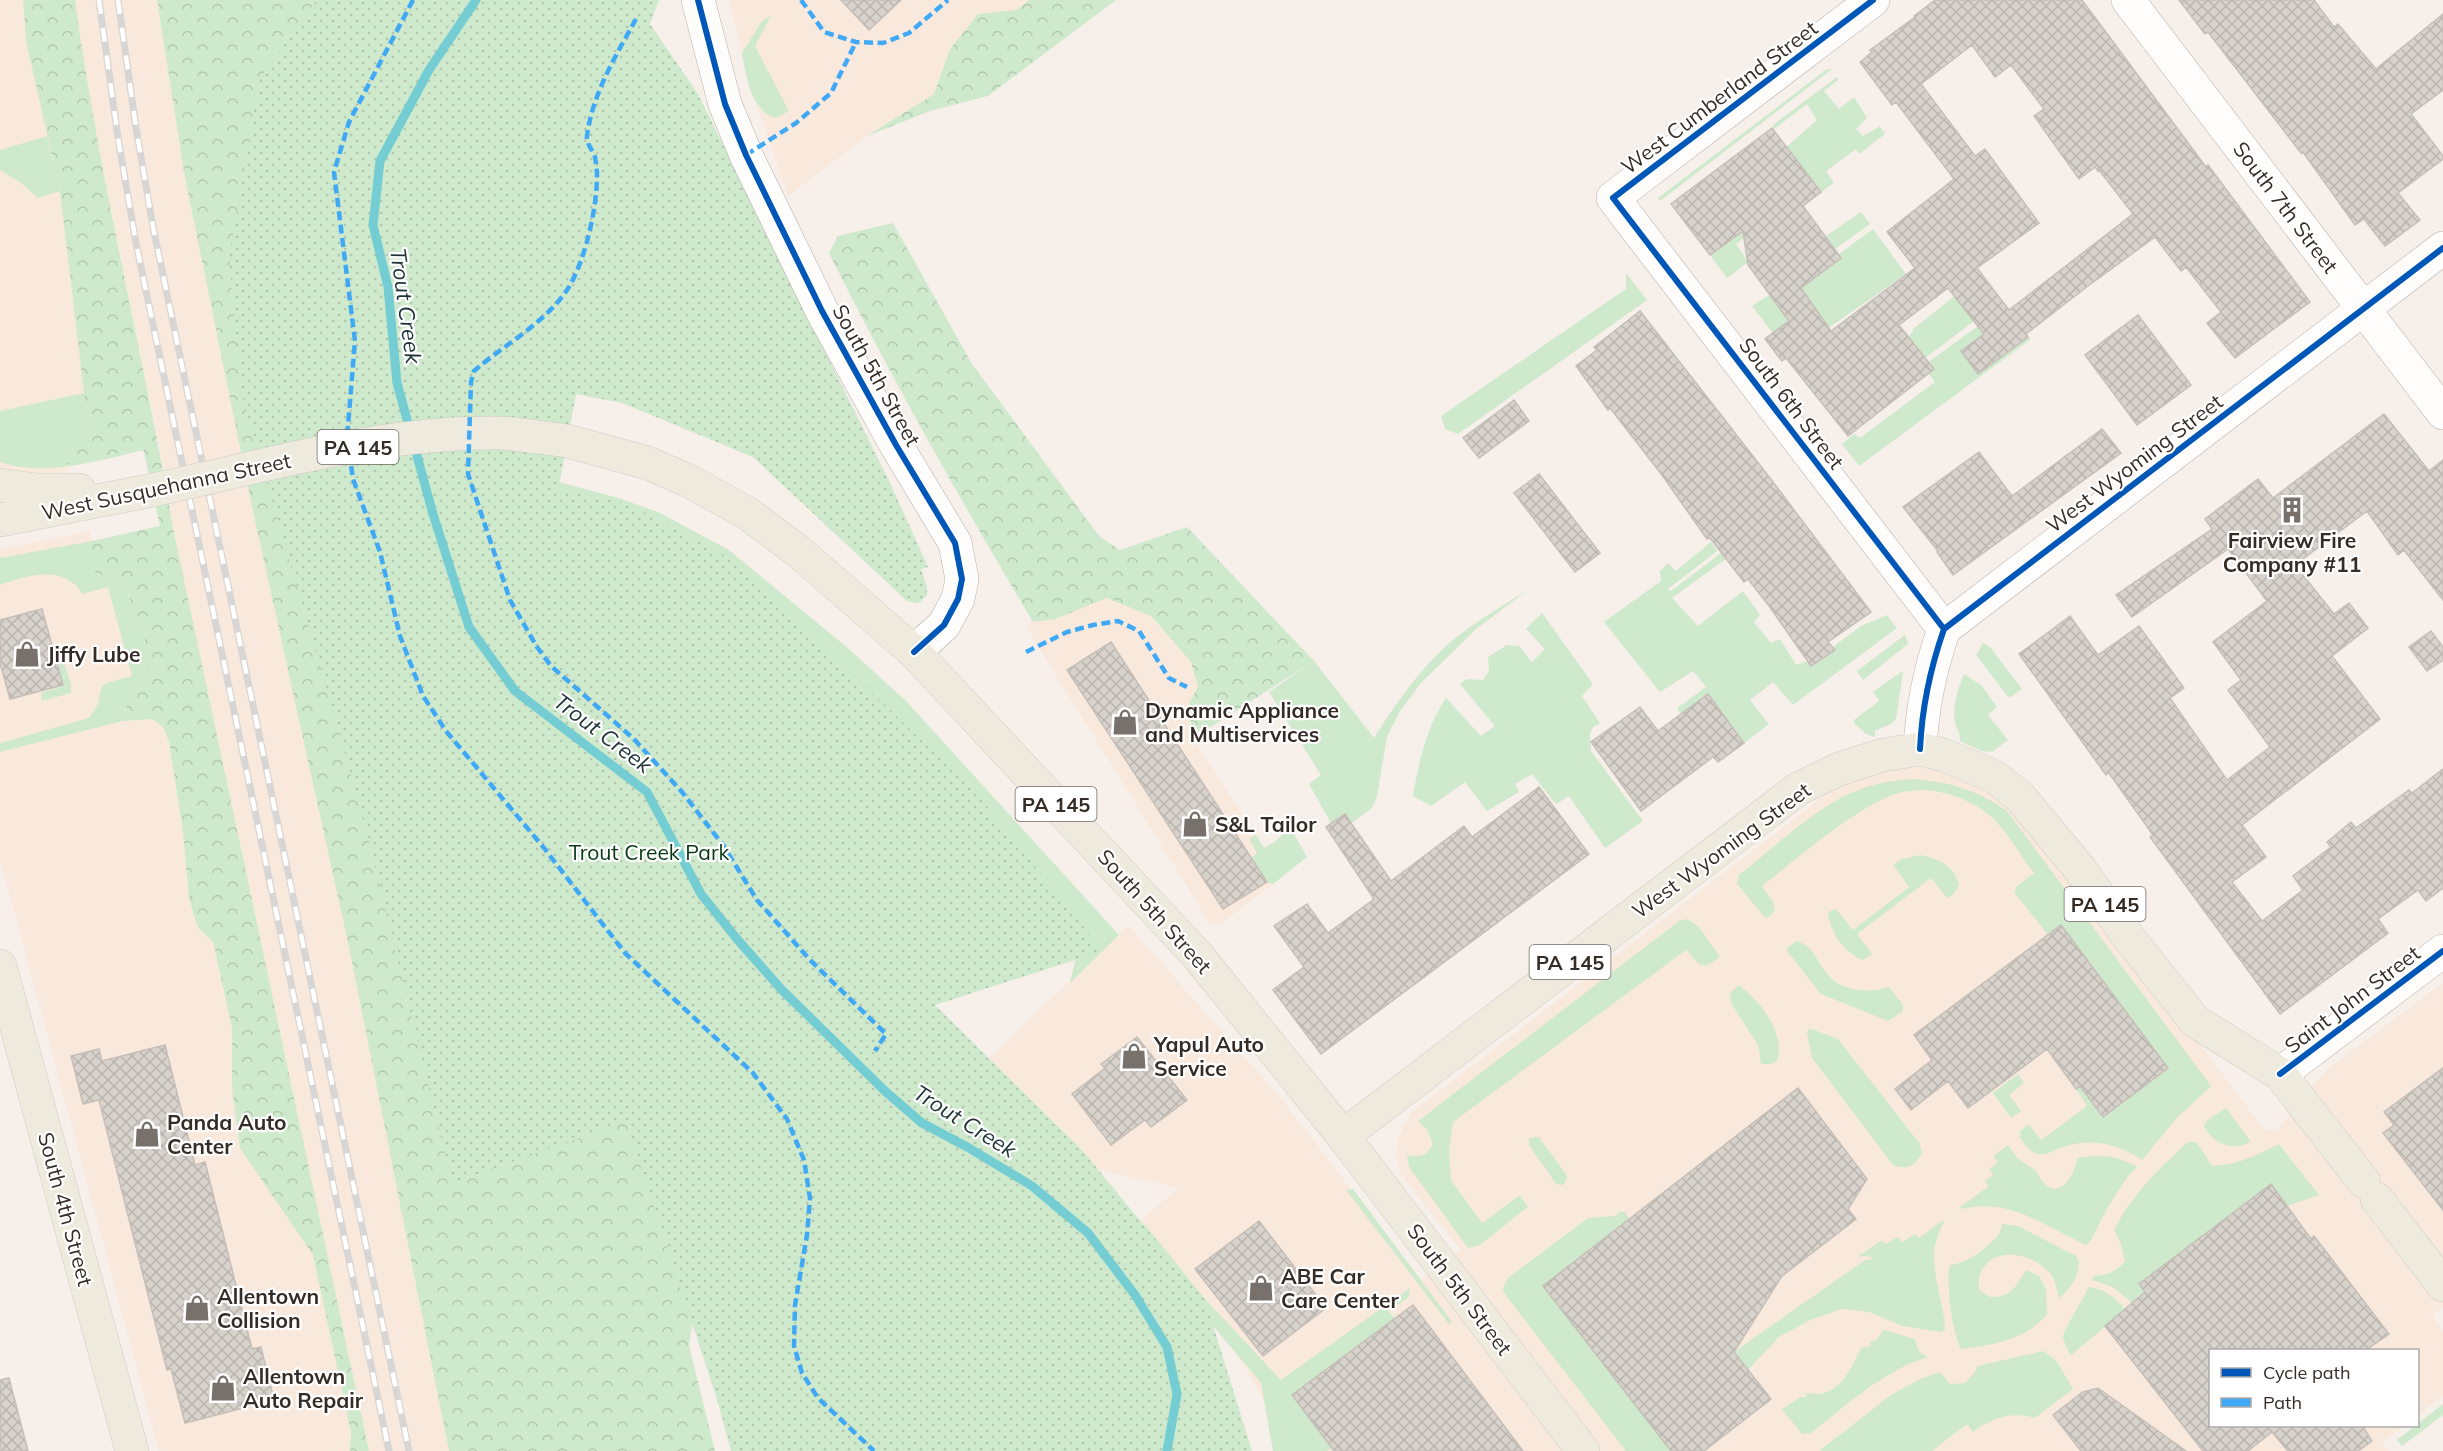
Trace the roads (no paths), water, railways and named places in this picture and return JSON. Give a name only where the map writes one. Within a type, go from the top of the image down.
[{"type":"main road","name":"West Susquehanna Street","points":[[0,520],[402,439],[502,434],[567,441],[648,463],[691,482],[747,513],[798,551],[914,652]]},
{"type":"main road","points":[[0,485],[36,490],[153,490]]},
{"type":"main road","name":"South 5th Street","points":[[914,652],[1198,956],[1343,1137],[1584,1451]]},
{"type":"main road","name":"PA 145","points":[[1920,749],[1944,755],[1995,777],[2019,796],[2080,869],[2195,1021],[2280,1074],[2443,1285]]},
{"type":"main road","name":"West Wyoming Street","points":[[1343,1137],[1798,789],[1839,769],[1883,755],[1920,749]]},
{"type":"main road","name":"South 4th Street","points":[[0,966],[132,1451]]},
{"type":"street","name":"South 5th Street","points":[[698,0],[725,104],[746,155],[822,311],[896,445],[955,543],[962,579],[958,599],[944,625],[914,652]]},
{"type":"street","name":"West Cumberland Street","points":[[1613,198],[1873,0]]},
{"type":"street","name":"South 7th Street","points":[[2128,0],[2443,413]]},
{"type":"street","name":"South 6th Street","points":[[1613,198],[1944,629]]},
{"type":"street","name":"West Wyoming Street","points":[[1944,629],[2443,248]]},
{"type":"street","points":[[1920,749],[1925,695],[1931,666],[1944,629]]},
{"type":"street","name":"Saint John Street","points":[[2280,1074],[2443,951]]},
{"type":"waterway","name":"Trout Creek","points":[[476,0],[429,70],[380,161],[373,225],[388,287],[397,383],[433,514],[469,627],[515,691],[647,792],[701,894],[781,989],[886,1092],[922,1123],[1032,1186],[1088,1233],[1135,1295],[1167,1347],[1177,1394],[1167,1451]]},
{"type":"railway","points":[[99,0],[118,138],[136,243],[389,1451]]},
{"type":"railway","points":[[118,0],[153,227],[409,1451]]},
{"type":"place","name":"Fairview Fire Company #11","points":[[2292,510]]},
{"type":"place","name":"Jiffy Lube","points":[[27,654]]},
{"type":"place","name":"Dynamic Appliance and Multiservices","points":[[1125,722]]},
{"type":"place","name":"S&L Tailor","points":[[1195,824]]},
{"type":"place","name":"Yapul Auto Service","points":[[1134,1056]]},
{"type":"place","name":"Panda Auto Center","points":[[147,1134]]},
{"type":"place","name":"ABE Car Care Center","points":[[1261,1288]]},
{"type":"place","name":"Allentown Collision","points":[[197,1308]]},
{"type":"place","name":"Allentown Auto Repair","points":[[223,1388]]},
{"type":"park label","name":"Trout Creek Park","points":[[649,852]]}]
